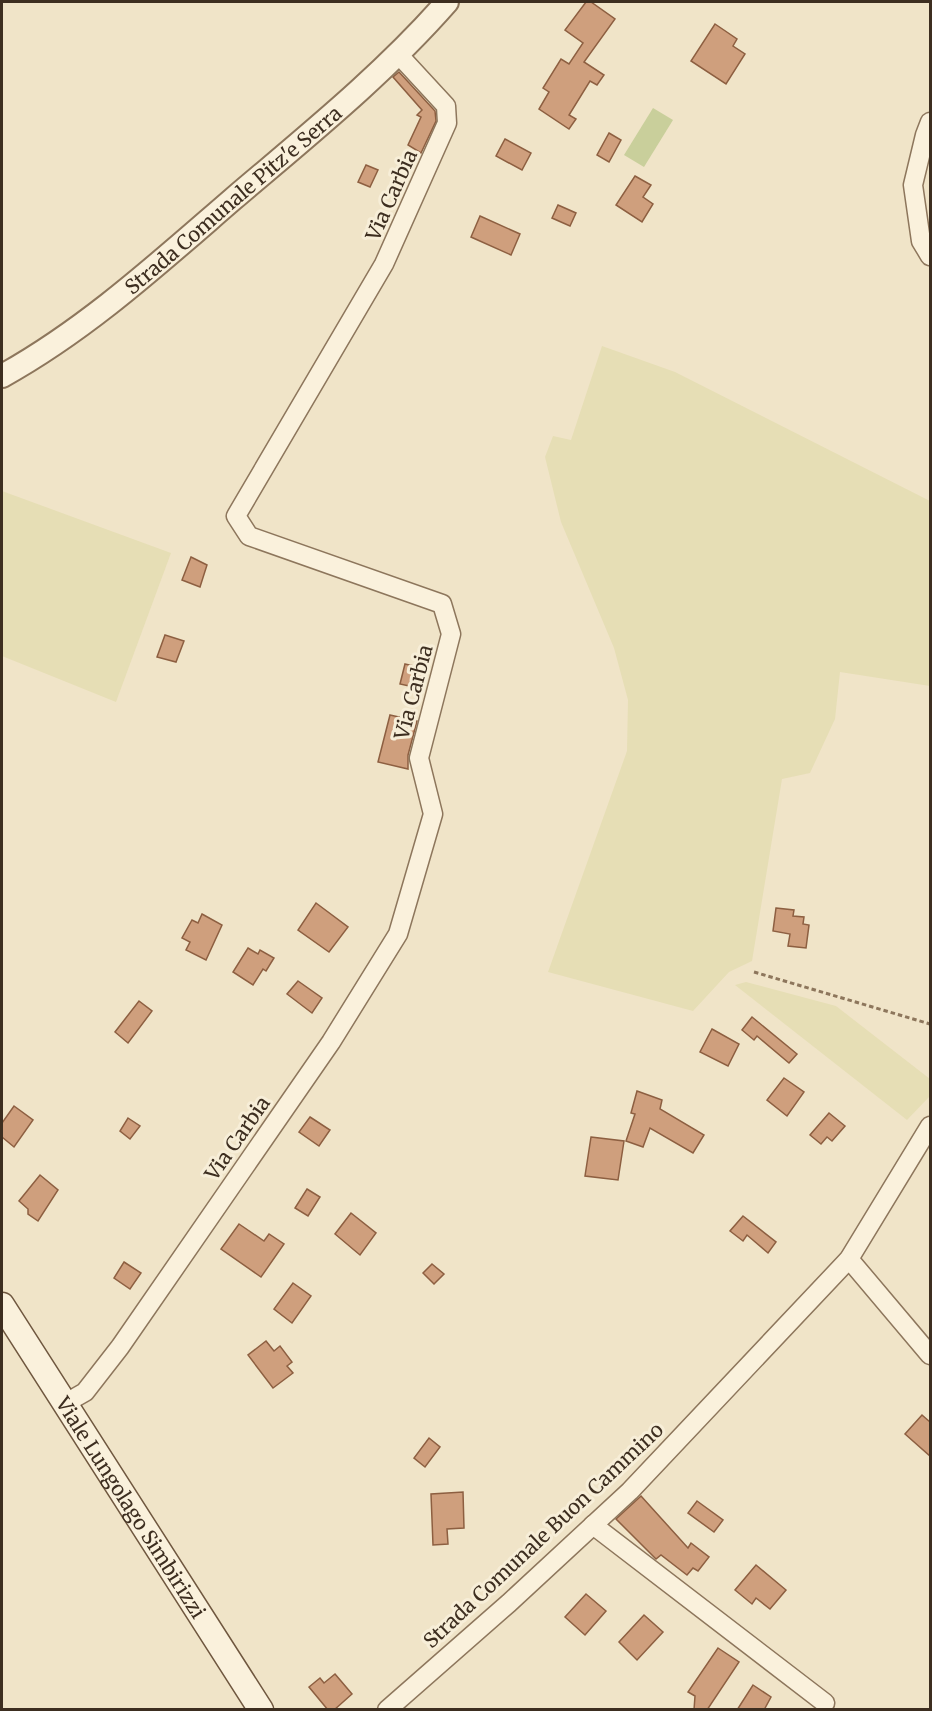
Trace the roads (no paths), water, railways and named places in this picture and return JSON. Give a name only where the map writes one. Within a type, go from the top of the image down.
[{"type":"main road","name":"Viale Lungolago Simbirizzi","points":[[2,1305],[261,1710]]},
{"type":"street","name":"Strada Comunale Pitz'e Serra","points":[[2,376],[52,345],[149,272],[399,54],[447,2]]},
{"type":"street","name":"Via Carbia","points":[[64,1404],[85,1392],[120,1347],[331,1042],[398,934],[433,814],[419,758],[451,634],[442,604],[249,536],[236,516],[384,264],[447,123],[446,106],[399,54]]},
{"type":"street","points":[[930,122],[913,185],[921,241],[930,256]]},
{"type":"street","name":"Strada Comunale Buon Cammino","points":[[387,1710],[509,1603],[630,1491],[849,1259],[930,1126]]},
{"type":"street","points":[[849,1259],[930,1355]]},
{"type":"street","points":[[593,1525],[825,1703]]}]
